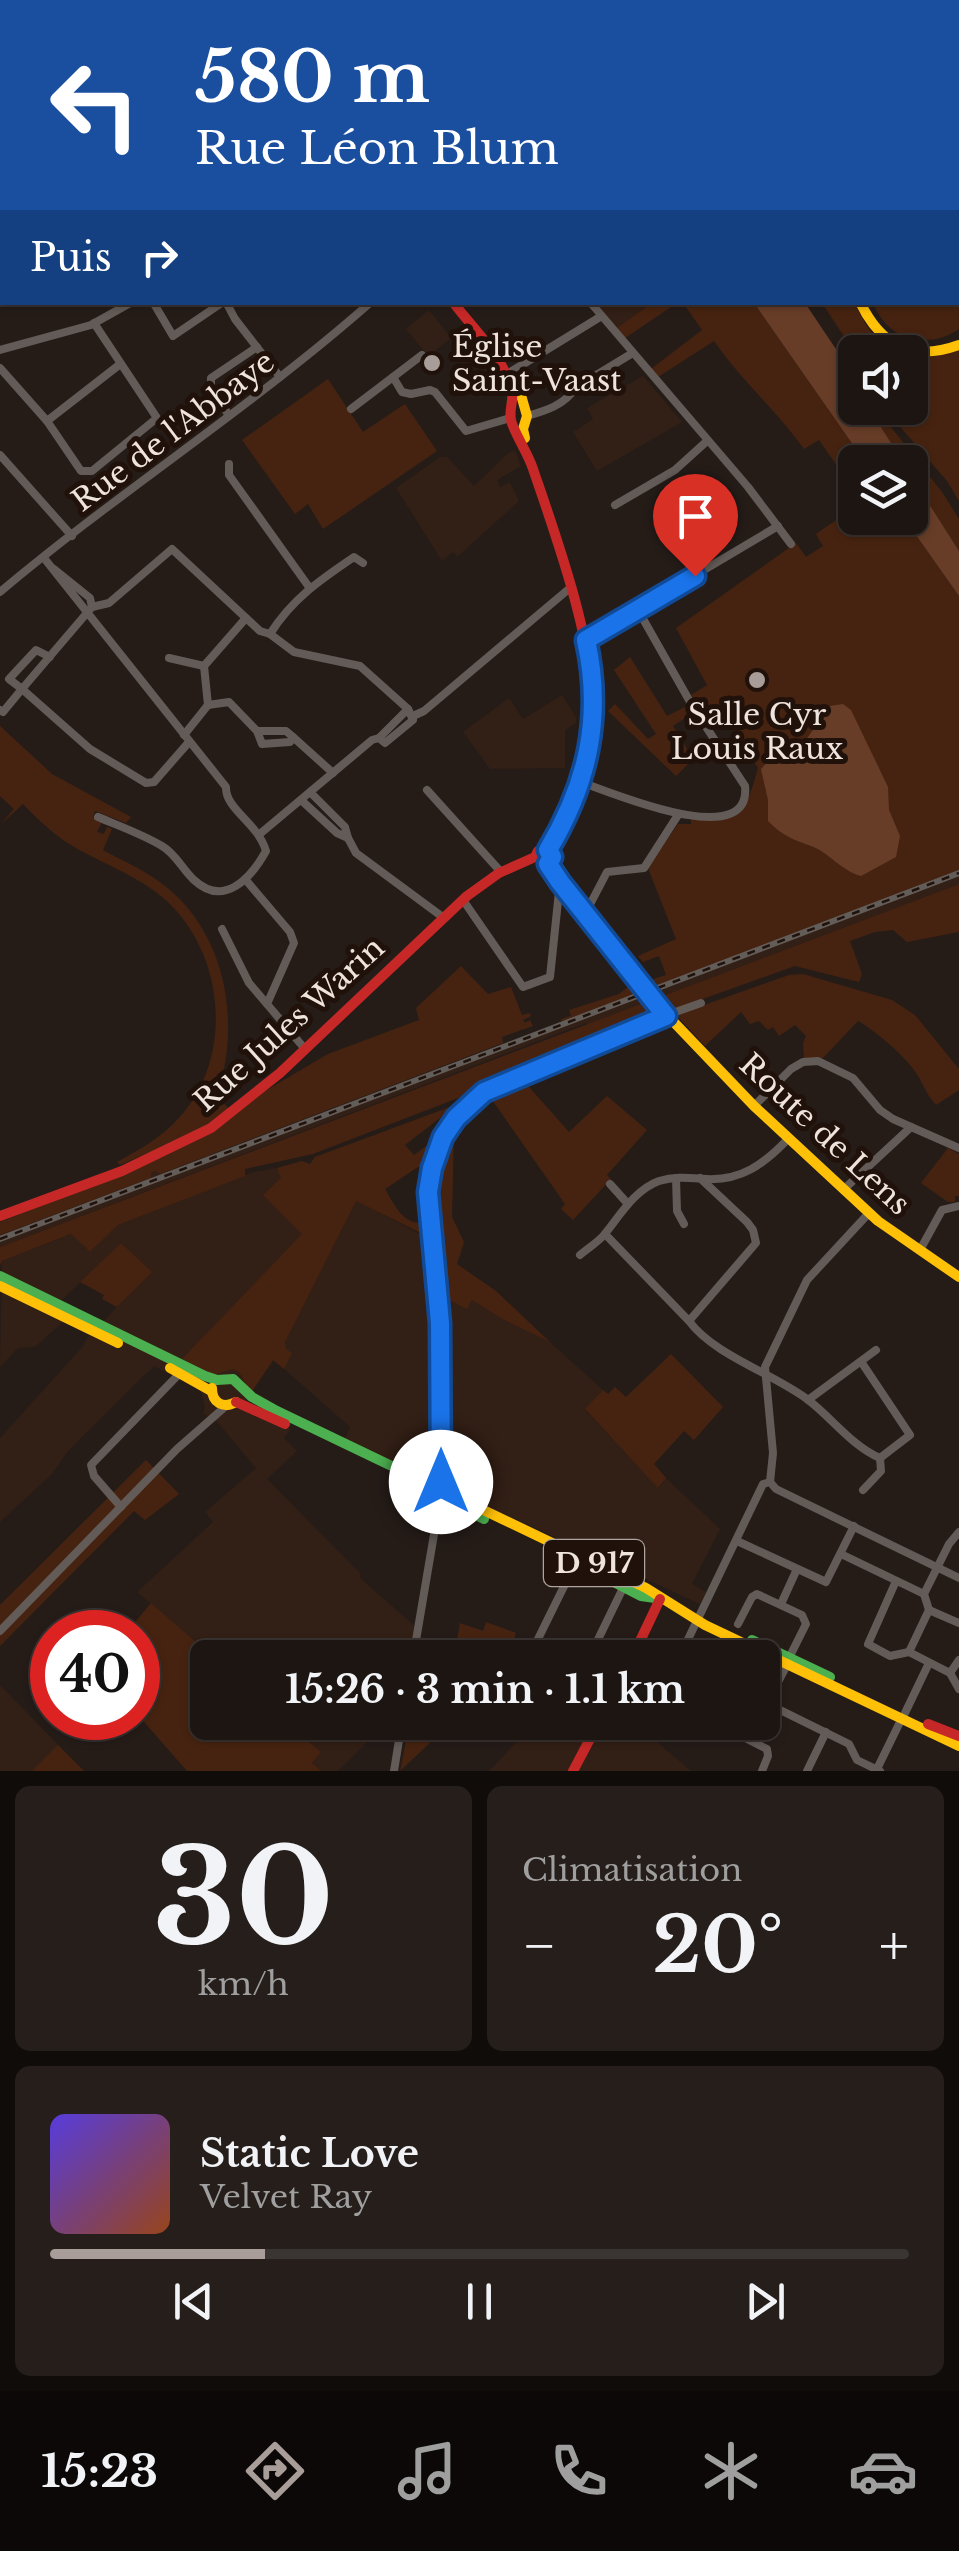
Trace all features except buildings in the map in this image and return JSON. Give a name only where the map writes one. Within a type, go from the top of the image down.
[{"type":"main road","points":[[458,305],[512,371],[519,417]]},
{"type":"main road","points":[[458,305],[513,388],[532,468],[586,640],[594,687],[590,754],[582,782],[548,850]]},
{"type":"main road","points":[[862,305],[878,333],[896,347],[919,354],[959,345]]},
{"type":"main road","points":[[870,305],[885,332],[903,343],[930,346],[959,335]]},
{"type":"main road","points":[[541,850],[548,850],[552,857],[548,864],[538,864],[536,857],[541,850]]},
{"type":"main road","name":"Rue Jules Warin","points":[[0,1216],[200,1136],[235,1112],[463,900],[501,872],[536,857]]},
{"type":"main road","name":"Route de Lens","points":[[548,864],[666,1016],[787,1140],[868,1213],[959,1277]]},
{"type":"main road","points":[[440,1494],[440,1323],[428,1192],[443,1137],[456,1118],[484,1092],[666,1016]]},
{"type":"main road","points":[[0,1276],[217,1380],[230,1378],[240,1386],[231,1404],[212,1396],[180,1373],[0,1286]]},
{"type":"main road","points":[[212,1396],[217,1380]]},
{"type":"main road","name":"D 917","points":[[240,1386],[276,1411],[642,1596],[660,1599]]},
{"type":"main road","name":"D 917","points":[[231,1404],[633,1582],[660,1599],[698,1618],[708,1618],[959,1746]]},
{"type":"main road","points":[[641,1640],[660,1599]]},
{"type":"main road","name":"D 917","points":[[903,1716],[959,1736]]},
{"type":"main road","points":[[573,1771],[589,1740]]},
{"type":"street","points":[[0,350],[94,323],[127,305]]},
{"type":"street","points":[[155,305],[173,336],[220,305]]},
{"type":"street","points":[[227,305],[280,377]]},
{"type":"street","name":"Rue de l'Abbaye","points":[[0,592],[367,305]]},
{"type":"street","points":[[592,305],[791,544]]},
{"type":"street","points":[[512,371],[600,317]]},
{"type":"street","points":[[0,368],[46,422],[80,471],[92,471],[157,418],[94,323]]},
{"type":"street","points":[[228,414],[211,387],[210,378],[257,347]]},
{"type":"street","points":[[393,377],[402,392],[435,392],[466,431],[544,412],[631,354]]},
{"type":"street","points":[[351,409],[422,355]]},
{"type":"street","points":[[46,422],[119,364]]},
{"type":"street","points":[[615,505],[675,470],[707,441]]},
{"type":"street","points":[[0,455],[72,536]]},
{"type":"street","points":[[229,464],[229,475],[309,587]]},
{"type":"street","points":[[586,640],[778,526]]},
{"type":"street","points":[[0,710],[3,712],[89,611],[109,603],[172,549],[260,630],[294,652],[360,666],[410,713]]},
{"type":"street","points":[[270,634],[284,610],[309,587],[354,556],[363,562]]},
{"type":"street","points":[[44,558],[226,787],[228,802],[260,833],[266,851],[245,880],[224,892],[208,890],[163,846],[98,817]]},
{"type":"street","points":[[260,833],[410,713],[424,711],[570,588]]},
{"type":"street","points":[[582,782],[678,815],[735,813],[746,798],[745,786],[692,707],[638,610]]},
{"type":"street","points":[[9,679],[90,749],[146,783],[154,782],[208,705],[204,666],[246,618]]},
{"type":"street","points":[[0,690],[36,650],[50,657]]},
{"type":"street","points":[[170,658],[204,666]]},
{"type":"street","points":[[208,705],[229,702],[257,731],[286,731],[334,773]]},
{"type":"street","points":[[427,790],[501,872]]},
{"type":"street","points":[[310,792],[345,827],[356,853],[444,918]]},
{"type":"street","points":[[301,800],[337,833],[348,838]]},
{"type":"street","points":[[585,914],[607,872],[644,868],[678,815]]},
{"type":"street","points":[[245,880],[290,932],[294,943],[267,1004]]},
{"type":"street","points":[[463,900],[523,988],[550,977],[560,882]]},
{"type":"street","points":[[222,929],[249,984],[304,1049]]},
{"type":"street","points":[[666,1016],[701,1003]]},
{"type":"street","points":[[754,1106],[791,1069],[802,1062],[818,1061],[852,1078],[886,1114],[959,1148]]},
{"type":"street","points":[[843,1190],[911,1127]]},
{"type":"street","points":[[580,1255],[605,1234],[628,1204],[653,1184],[676,1178],[725,1178],[758,1167],[787,1140]]},
{"type":"street","points":[[676,1178],[678,1211],[684,1224]]},
{"type":"street","points":[[689,1322],[756,1242],[746,1222],[700,1178]]},
{"type":"street","points":[[718,1197],[717,1189],[725,1178]]},
{"type":"street","points":[[610,1184],[628,1204]]},
{"type":"street","points":[[920,1250],[942,1210],[959,1206]]},
{"type":"street","points":[[868,1213],[807,1280],[765,1372],[772,1441],[770,1482],[776,1489],[959,1578]]},
{"type":"street","points":[[605,1234],[713,1344],[808,1400],[880,1458]]},
{"type":"street","points":[[808,1400],[876,1350]]},
{"type":"street","points":[[862,1363],[910,1434],[880,1458]]},
{"type":"street","points":[[121,1507],[94,1476],[91,1465],[180,1373]]},
{"type":"street","points":[[200,1432],[212,1396]]},
{"type":"street","points":[[0,1630],[177,1450],[231,1404]]},
{"type":"street","points":[[864,1490],[880,1471],[880,1458]]},
{"type":"street","points":[[688,1640],[763,1484],[770,1482]]},
{"type":"street","points":[[416,1640],[440,1494]]},
{"type":"street","points":[[737,1541],[826,1582],[854,1526]]},
{"type":"street","points":[[908,1652],[929,1610],[924,1594],[959,1532]]},
{"type":"street","points":[[841,1554],[924,1594]]},
{"type":"street","points":[[538,1640],[576,1562]]},
{"type":"street","points":[[782,1604],[798,1569]]},
{"type":"street","points":[[896,1581],[868,1644],[890,1656],[908,1652],[950,1673],[959,1689]]},
{"type":"street","points":[[598,1640],[624,1586]]},
{"type":"street","points":[[738,1624],[754,1595],[762,1594],[806,1620],[780,1675]]},
{"type":"street","points":[[929,1610],[959,1623]]},
{"type":"street","points":[[950,1673],[959,1660]]},
{"type":"street","points":[[780,1709],[849,1744],[858,1760],[878,1770],[930,1664]]},
{"type":"street","points":[[807,1771],[826,1732]]},
{"type":"street","points":[[394,1771],[399,1740]]},
{"type":"street","points":[[749,1740],[766,1749],[768,1756],[762,1771]]},
{"type":"street","points":[[851,1769],[858,1760]]},
{"type":"shaded area","points":[[598,305],[649,305],[617,328]]},
{"type":"shaded area","points":[[649,305],[674,305],[625,338],[617,328]]},
{"type":"shaded area","points":[[684,305],[755,305],[853,445],[838,445],[838,467],[819,440],[804,449],[714,341],[658,377],[651,369],[702,330]]},
{"type":"shaded area","points":[[755,305],[806,305],[838,352],[838,423]]},
{"type":"shaded area","points":[[823,305],[856,305],[874,335],[843,335]]},
{"type":"shaded area","points":[[874,305],[959,305],[959,329],[946,336],[928,339],[928,335],[902,335],[888,326]]},
{"type":"shaded area","points":[[429,310],[451,338],[428,356],[406,329]]},
{"type":"shaded area","points":[[959,347],[959,501],[928,459],[928,445],[916,445],[899,425],[928,425],[928,353]]},
{"type":"shaded area","points":[[643,376],[682,422],[597,471],[573,432],[593,419],[587,408]]},
{"type":"shaded area","points":[[328,379],[363,432],[405,404],[437,451],[323,529],[308,504],[295,514],[242,440]]},
{"type":"shaded area","points":[[839,425],[880,425],[892,445],[853,445]]},
{"type":"shaded area","points":[[880,425],[889,425],[905,445],[892,445]]},
{"type":"shaded area","points":[[515,450],[521,466],[497,480],[500,487],[510,482],[519,501],[457,557],[453,552],[442,561],[396,488],[440,457],[447,457],[474,486]]},
{"type":"shaded area","points":[[928,474],[959,519],[959,551],[928,502]]},
{"type":"shaded area","points":[[928,502],[959,551],[959,596],[916,535],[928,535]]},
{"type":"shaded area","points":[[838,519],[838,535],[916,535],[959,596],[959,870],[653,988],[647,981],[666,975],[659,956],[643,962],[638,956],[676,939],[648,868],[678,824],[691,824],[691,819],[722,819],[739,812],[745,806],[758,768],[724,713],[708,724],[691,695],[707,685],[676,628],[796,543],[806,557],[823,546],[816,534]]},
{"type":"shaded area","points":[[630,657],[667,716],[687,706],[691,714],[673,726],[693,759],[676,776],[608,711],[615,704],[648,739],[656,734],[614,670]]},
{"type":"shaded area","points":[[562,695],[576,717],[576,723],[565,730],[565,768],[490,769],[463,732],[509,698],[523,719]]},
{"type":"shaded area","points":[[843,704],[851,710],[888,787],[889,810],[900,836],[896,857],[861,876],[768,821],[761,769],[770,759],[780,764],[790,762],[830,706]]},
{"type":"shaded area","points":[[0,726],[52,774],[131,817],[126,823],[95,811],[93,817],[102,822],[97,832],[104,834],[107,827],[112,829],[103,850],[151,876],[180,900],[213,949],[222,978],[228,1037],[217,1096],[229,1109],[198,1132],[120,1165],[117,1162],[172,1125],[197,1094],[215,1038],[211,978],[202,950],[187,924],[156,892],[63,840],[23,804],[0,825],[14,809],[0,796]]},
{"type":"shaded area","points":[[959,870],[959,884],[660,997],[653,988]]},
{"type":"shaded area","points":[[959,884],[959,932],[907,942],[893,930],[850,941],[862,974],[859,982],[795,966],[672,1010],[660,997]]},
{"type":"shaded area","points":[[461,966],[488,994],[511,987],[522,1015],[530,1013],[523,1020],[530,1020],[533,1026],[502,1037],[503,1043],[160,1174],[155,1171],[151,1178],[0,1235],[0,1222],[127,1172],[328,1054],[419,1020],[416,1008]]},
{"type":"shaded area","points":[[803,974],[892,1000],[915,1015],[959,1069],[959,1090],[936,1105],[903,1057],[858,1021],[823,1058],[804,1058],[806,1036],[795,1025],[779,1036],[773,1027],[768,1030],[759,1021],[750,1024],[741,1012],[705,1046],[679,1018],[679,1014],[789,975]]},
{"type":"shaded area","points":[[632,984],[640,994],[562,1022],[561,1019],[571,1016],[569,1010],[619,994]]},
{"type":"shaded area","points":[[640,994],[646,1002],[0,1247],[0,1235],[151,1178],[156,1171],[160,1174]]},
{"type":"shaded area","points":[[646,1002],[653,1010],[647,1019],[313,1154],[245,1169],[245,1176],[118,1225],[90,1252],[71,1234],[2,1261],[0,1266],[0,1247]]},
{"type":"shaded area","points":[[523,1080],[569,1132],[607,1096],[647,1130],[607,1175],[611,1179],[573,1220],[561,1209],[565,1204],[490,1097],[485,1098]]},
{"type":"shaded area","points":[[458,1104],[405,1145],[414,1155],[436,1139],[424,1168],[418,1167],[385,1189],[404,1216],[421,1223],[423,1234],[356,1201],[285,1342],[292,1353],[284,1369],[273,1360],[251,1393],[240,1373],[233,1369],[213,1375],[182,1359],[302,1234],[263,1195],[281,1178],[277,1168],[302,1161],[310,1164],[315,1157]]},
{"type":"shaded area","points":[[454,1129],[452,1217],[464,1242],[457,1264],[496,1291],[550,1342],[472,1300],[467,1309],[445,1298],[435,1190],[444,1149]]},
{"type":"shaded area","points":[[948,1148],[959,1154],[959,1196],[955,1196],[955,1202],[948,1202],[921,1183]]},
{"type":"shaded area","points":[[277,1168],[282,1178],[356,1200],[420,1234],[436,1233],[472,1299],[550,1342],[603,1390],[585,1410],[659,1488],[666,1478],[720,1529],[692,1584],[706,1592],[700,1604],[344,1440],[350,1427],[274,1360],[253,1388],[246,1410],[291,1429],[284,1438],[297,1451],[267,1479],[361,1574],[359,1577],[418,1629],[416,1640],[193,1640],[137,1592],[213,1522],[205,1512],[256,1468],[218,1423],[203,1413],[200,1390],[154,1366],[69,1450],[52,1474],[0,1522],[0,1438],[151,1272],[121,1243],[62,1300],[52,1315],[63,1322],[35,1347],[18,1348],[0,1367],[2,1261],[72,1234],[90,1252],[118,1225],[253,1172]]},
{"type":"shaded area","points":[[121,1243],[152,1272],[117,1307],[80,1282]]},
{"type":"shaded area","points":[[671,1354],[723,1407],[694,1440],[684,1431],[654,1464],[666,1478],[658,1488],[585,1409],[603,1390],[608,1394],[615,1387],[626,1397]]},
{"type":"shaded area","points":[[146,1460],[179,1494],[145,1520],[134,1511],[36,1610],[30,1610],[30,1616],[0,1646],[0,1605]]},
{"type":"shaded area","points":[[160,1611],[193,1640],[190,1640],[190,1740],[307,1740],[321,1752],[312,1763],[321,1771],[187,1771],[160,1740]]},
{"type":"shaded area","points":[[486,1622],[516,1633],[514,1640],[457,1640],[460,1623],[483,1631]]},
{"type":"shaded area","points":[[0,1685],[30,1716],[30,1740],[53,1740],[84,1771],[0,1771]]},
{"type":"shaded area","points":[[307,1740],[369,1740],[338,1771],[321,1771],[312,1763],[320,1751]]},
{"type":"shaded area","points":[[433,1740],[400,1771],[406,1741]]},
{"type":"shaded area","points":[[518,1740],[655,1740],[691,1771],[489,1771]]},
{"type":"shaded area","points":[[58,1745],[84,1771],[32,1771]]},
{"type":"railway","points":[[0,1239],[959,873]]},
{"type":"traffic: fast","points":[[537,1070],[667,1015]]},
{"type":"traffic: fast","points":[[0,1276],[205,1376],[233,1379],[252,1397],[277,1411],[475,1506]]},
{"type":"traffic: fast","points":[[397,1477],[484,1519]]},
{"type":"traffic: fast","points":[[608,1579],[641,1596],[655,1598]]},
{"type":"traffic: fast","points":[[780,1653],[830,1677]]},
{"type":"traffic: slow","points":[[862,305],[878,330],[900,346],[927,352],[959,345]]},
{"type":"traffic: slow","points":[[519,388],[527,416],[525,438]]},
{"type":"traffic: slow","points":[[548,865],[667,1015],[754,1106],[878,1221],[959,1277]]},
{"type":"traffic: slow","points":[[440,1494],[440,1323],[428,1192],[431,1169],[455,1118],[484,1093],[537,1070]]},
{"type":"traffic: slow","points":[[0,1286],[118,1343]]},
{"type":"traffic: slow","points":[[170,1368],[211,1391]]},
{"type":"traffic: slow","points":[[212,1388],[219,1403],[236,1402]]},
{"type":"traffic: slow","points":[[475,1506],[646,1588],[705,1625],[959,1746]]},
{"type":"traffic: jam","points":[[455,305],[496,356],[510,384],[511,420],[531,463],[564,563],[590,668],[592,729],[586,761],[547,850]]},
{"type":"traffic: jam","points":[[0,1216],[122,1171],[211,1128],[280,1073],[467,896],[499,873],[547,850]]},
{"type":"traffic: jam","points":[[236,1402],[285,1424]]},
{"type":"traffic: jam","points":[[641,1640],[660,1599]]},
{"type":"traffic: jam","points":[[928,1724],[959,1736]]},
{"type":"traffic: jam","points":[[573,1771],[589,1740]]},
{"type":"place","name":"Église Saint-Vaast","points":[[432,363]]},
{"type":"place","name":"Salle Cyr Louis Raux","points":[[757,680]]},
{"type":"route","points":[[441,1482],[440,1323],[428,1192],[432,1168],[443,1137],[456,1118],[484,1092],[666,1016],[560,882],[548,864],[552,857],[548,850],[582,782],[590,754],[594,687],[586,640],[695,576]]}]
